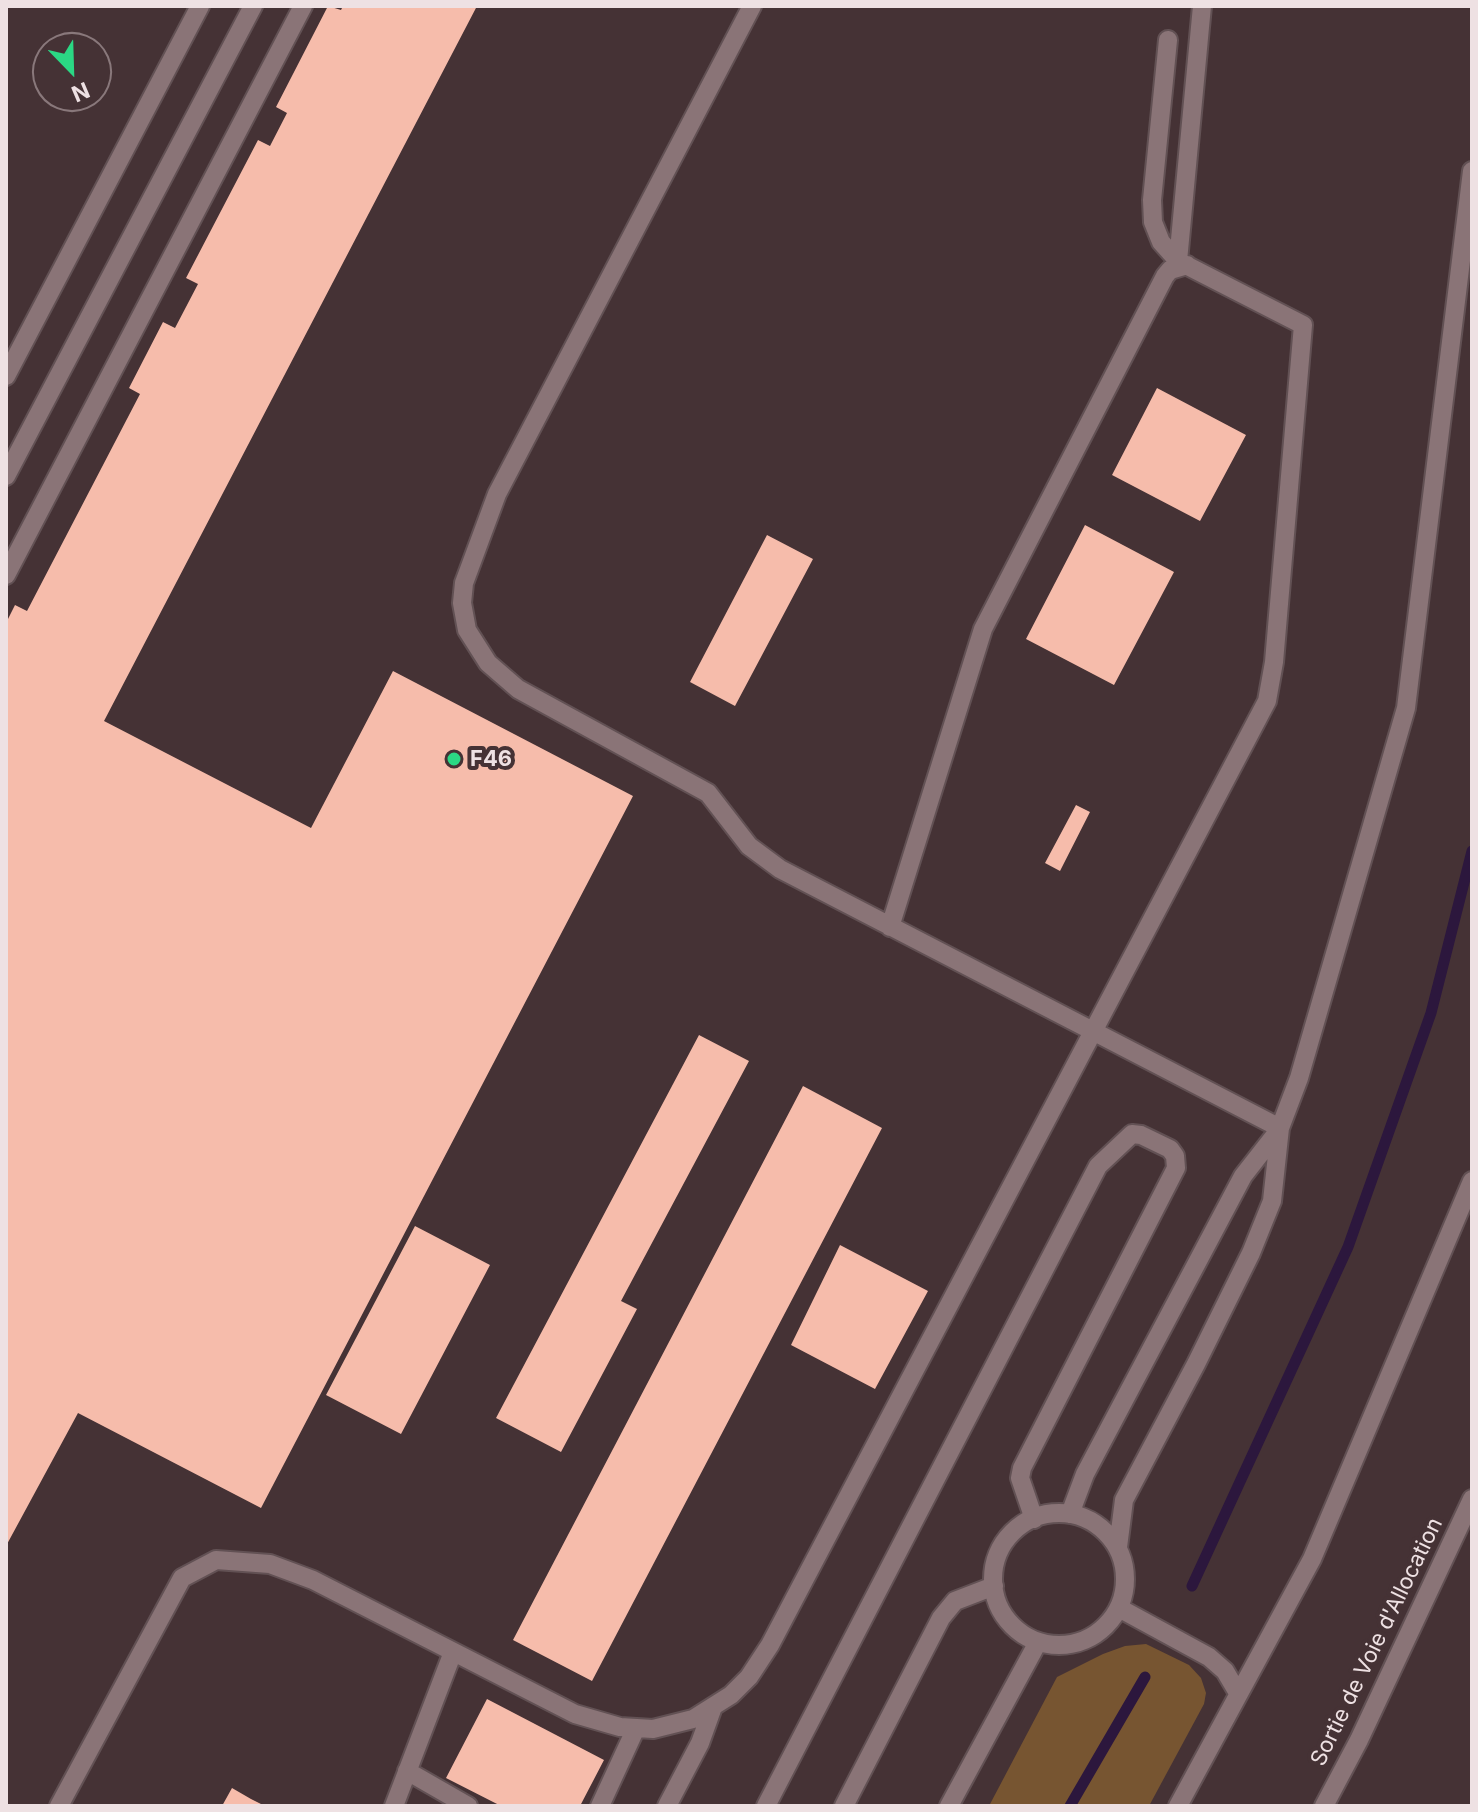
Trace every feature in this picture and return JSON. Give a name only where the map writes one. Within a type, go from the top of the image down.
[{"type":"lane","points":[[6,376],[200,6]]},
{"type":"lane","points":[[6,476],[253,6]]},
{"type":"lane","points":[[6,575],[303,6]]},
{"type":"lane","points":[[752,6],[497,494],[468,564],[464,583],[464,617],[477,649],[518,689],[692,782],[719,804],[749,846],[772,864],[1280,1128]]},
{"type":"lane","points":[[1182,263],[1202,6]]},
{"type":"lane","points":[[59,1806],[165,1605],[182,1578],[204,1563],[231,1558],[289,1570],[575,1714],[599,1723],[636,1728],[671,1725],[693,1719],[749,1677],[770,1645],[1267,701],[1274,662],[1303,325],[1291,315],[1182,263],[1161,242],[1153,222],[1168,40]]},
{"type":"lane","points":[[1118,1547],[1124,1500],[1224,1309],[1272,1201],[1280,1128],[1299,1078],[1406,708],[1472,173]]},
{"type":"lane","points":[[890,927],[983,629],[1165,276],[1182,263]]},
{"type":"lane","points":[[1070,1514],[1085,1474],[1243,1176],[1280,1128]]},
{"type":"lane","points":[[766,1806],[1098,1166],[1132,1134],[1141,1135],[1170,1149],[1175,1156],[1176,1168],[1022,1468],[1020,1478],[1034,1519]]},
{"type":"lane","points":[[1178,1806],[1312,1559],[1472,1181]]},
{"type":"lane","name":"Sortie de Voie d'Allocation","points":[[1324,1806],[1359,1740],[1472,1499]]},
{"type":"lane","points":[[1070,1514],[1087,1519],[1105,1530],[1118,1547],[1125,1567],[1125,1588],[1119,1608],[1093,1636],[1057,1645],[1038,1642],[1021,1633],[1008,1620],[994,1586],[999,1553],[1019,1527],[1034,1519],[1070,1514]]},
{"type":"lane","points":[[844,1806],[941,1618],[955,1601],[994,1586]]},
{"type":"lane","points":[[1119,1608],[1209,1657],[1225,1671],[1238,1693]]},
{"type":"lane","points":[[949,1806],[1038,1642]]},
{"type":"lane","points":[[394,1806],[453,1652]]},
{"type":"lane","points":[[667,1806],[700,1743],[713,1707]]},
{"type":"lane","points":[[600,1806],[636,1728]]},
{"type":"lane","points":[[407,1771],[468,1806]]},
{"type":"shaded area","points":[[1146,1644],[1189,1665],[1201,1678],[1206,1693],[1204,1704],[1149,1806],[989,1806],[1057,1677],[1103,1654],[1125,1646]]},
{"type":"building","name":"F46","points":[[328,6],[341,10],[343,6],[477,6],[104,721],[311,828],[393,671],[633,796],[261,1508],[78,1413],[6,1546],[6,623],[15,605],[27,611],[140,394],[129,388],[163,322],[175,328],[198,284],[186,278],[258,140],[270,146],[287,113],[276,107]]},
{"type":"building","points":[[1157,388],[1246,435],[1200,521],[1112,475]]},
{"type":"building","points":[[1085,525],[1174,572],[1114,685],[1026,639]]},
{"type":"building","points":[[767,535],[813,559],[735,706],[690,682]]},
{"type":"building","points":[[1076,805],[1090,812],[1060,871],[1045,863]]},
{"type":"building","points":[[699,1035],[749,1061],[621,1301],[637,1309],[561,1452],[496,1418]]},
{"type":"building","points":[[803,1086],[882,1128],[592,1681],[513,1640]]},
{"type":"building","points":[[415,1226],[490,1265],[401,1434],[326,1395]]},
{"type":"building","points":[[840,1245],[928,1291],[875,1389],[791,1345]]},
{"type":"building","points":[[487,1699],[604,1760],[580,1806],[501,1806],[446,1778]]},
{"type":"building","points":[[232,1788],[251,1799],[265,1806],[222,1806]]},
{"type":"waterway","points":[[1192,1586],[1348,1247],[1431,1013],[1472,851]]},
{"type":"waterway","points":[[1070,1806],[1145,1677]]},
{"type":"place","name":"F46","points":[[454,759]]}]
